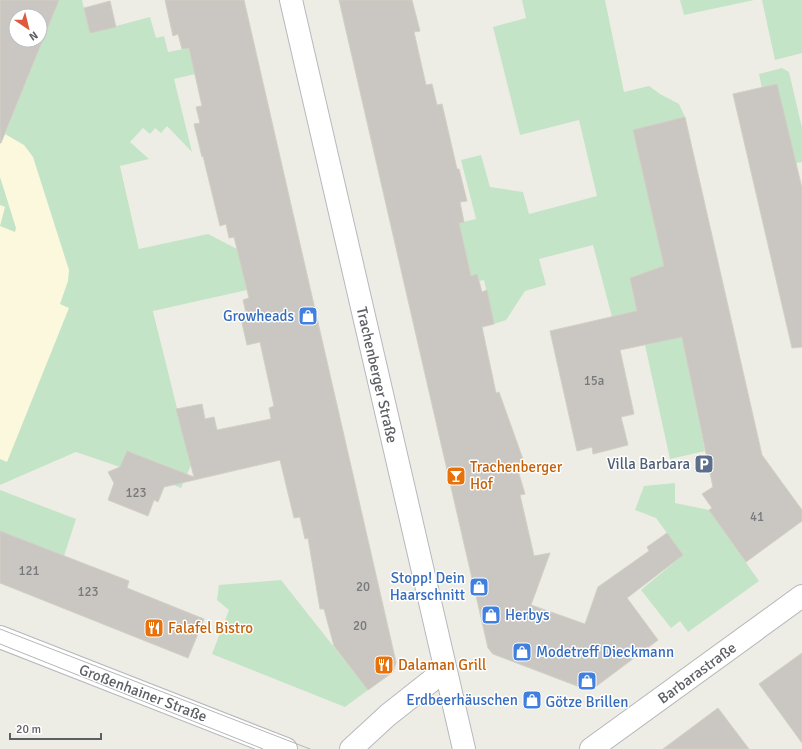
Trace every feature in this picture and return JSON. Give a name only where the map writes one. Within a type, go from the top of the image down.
[{"type":"street","name":"Trachenberger Straße","points":[[292,0],[464,749]]},
{"type":"street","name":"Barbarastraße","points":[[591,749],[802,596]]},
{"type":"street","name":"Großenhainer Straße","points":[[0,637],[286,749]]},
{"type":"street","points":[[351,749],[388,715],[445,670]]},
{"type":"shaded area","points":[[0,0],[82,0],[176,409],[0,485]]},
{"type":"green space","points":[[59,0],[82,0],[90,33],[150,17],[156,38],[164,36],[168,52],[189,48],[195,74],[174,79],[192,152],[167,126],[161,133],[155,128],[150,134],[143,128],[130,142],[149,159],[120,166],[139,249],[208,234],[237,249],[247,290],[153,311],[191,465],[181,488],[162,480],[167,466],[127,451],[120,467],[76,452],[0,485],[0,459],[7,462],[69,308],[60,304],[68,281],[69,270],[33,157],[24,145],[5,134],[40,48],[48,48],[48,27]]},
{"type":"green space","points":[[522,0],[605,0],[624,92],[649,86],[660,94],[679,104],[685,117],[633,130],[666,275],[651,277],[644,273],[634,276],[631,283],[644,340],[612,317],[593,245],[539,259],[546,285],[525,291],[506,320],[494,324],[484,280],[479,281],[477,274],[471,276],[459,223],[476,219],[461,160],[481,155],[490,187],[523,192],[529,214],[597,196],[579,120],[520,135],[493,27],[526,18]]},
{"type":"green space","points":[[680,0],[754,0],[684,15]]},
{"type":"green space","points":[[762,0],[802,0],[802,53],[775,60]]},
{"type":"green space","points":[[782,68],[789,72],[802,128],[802,162],[795,163],[777,84],[762,88],[759,74]]},
{"type":"green space","points":[[0,177],[16,228],[15,232],[0,226],[5,207],[0,205]]},
{"type":"green space","points":[[682,337],[705,451],[670,459],[645,345]]},
{"type":"green space","points":[[675,483],[675,503],[709,510],[759,581],[688,632],[680,621],[671,628],[641,590],[683,555],[656,518],[635,510],[644,486]]},
{"type":"green space","points":[[0,490],[76,519],[64,556],[0,531]]},
{"type":"green space","points":[[281,580],[368,690],[345,707],[212,654],[229,610],[217,600],[219,585]]},
{"type":"building","points":[[0,0],[59,0],[48,27],[48,8],[8,8],[8,48],[40,48],[1,143]]},
{"type":"building","points":[[165,0],[244,0],[396,662],[393,672],[368,690],[334,646],[324,609],[320,609],[308,538],[305,539],[300,517],[294,518],[280,460],[164,487],[158,502],[154,500],[148,516],[108,500],[114,483],[108,472],[120,467],[127,451],[194,477],[176,409],[202,404],[205,419],[214,417],[217,430],[271,419],[269,408],[274,406],[260,342],[247,345],[240,314],[246,313],[243,300],[249,298],[234,237],[229,238],[226,224],[220,226],[194,124],[200,123],[196,107],[202,106],[189,48],[182,49],[178,34],[173,36]]},
{"type":"building","points":[[339,0],[412,0],[420,31],[414,32],[426,85],[432,84],[437,105],[442,104],[457,169],[459,169],[467,201],[460,202],[464,222],[459,223],[471,276],[477,274],[482,292],[487,290],[494,324],[482,327],[496,393],[499,392],[524,462],[516,464],[525,494],[520,495],[534,556],[550,553],[531,605],[585,624],[598,587],[649,551],[647,547],[667,533],[683,555],[627,598],[658,640],[594,688],[585,689],[493,654],[488,648]]},
{"type":"building","points":[[110,1],[116,27],[90,33],[84,8]]},
{"type":"building","points":[[777,84],[802,188],[802,347],[792,348],[733,94]]},
{"type":"building","points":[[685,117],[762,455],[802,510],[802,521],[746,562],[709,510],[712,508],[702,494],[713,487],[682,337],[620,350],[634,414],[621,417],[628,445],[593,454],[592,447],[577,451],[550,331],[637,311],[630,278],[664,266],[633,130]]},
{"type":"building","points":[[0,531],[129,581],[127,588],[204,619],[188,658],[0,583]]},
{"type":"building","points":[[802,653],[802,743],[759,684]]},
{"type":"building","points":[[718,708],[749,749],[663,749]]},
{"type":"tram line","points":[[0,629],[310,749]]},
{"type":"tram line","points":[[0,644],[263,749]]},
{"type":"place","name":"Growheads","points":[[308,316]]},
{"type":"place","name":"Villa Barbara","points":[[704,464]]},
{"type":"place","name":"Trachenberger Hof","points":[[456,476]]},
{"type":"place","name":"Stopp! Dein Haarschnitt","points":[[479,587]]},
{"type":"place","name":"Herbys","points":[[491,615]]},
{"type":"place","name":"Falafel Bistro","points":[[154,628]]},
{"type":"place","name":"Modetreff Dieckmann","points":[[522,652]]},
{"type":"place","name":"Dalaman Grill","points":[[384,665]]},
{"type":"place","name":"Götze Brillen","points":[[587,681]]},
{"type":"place","name":"Erdbeerhäuschen","points":[[532,700]]}]
